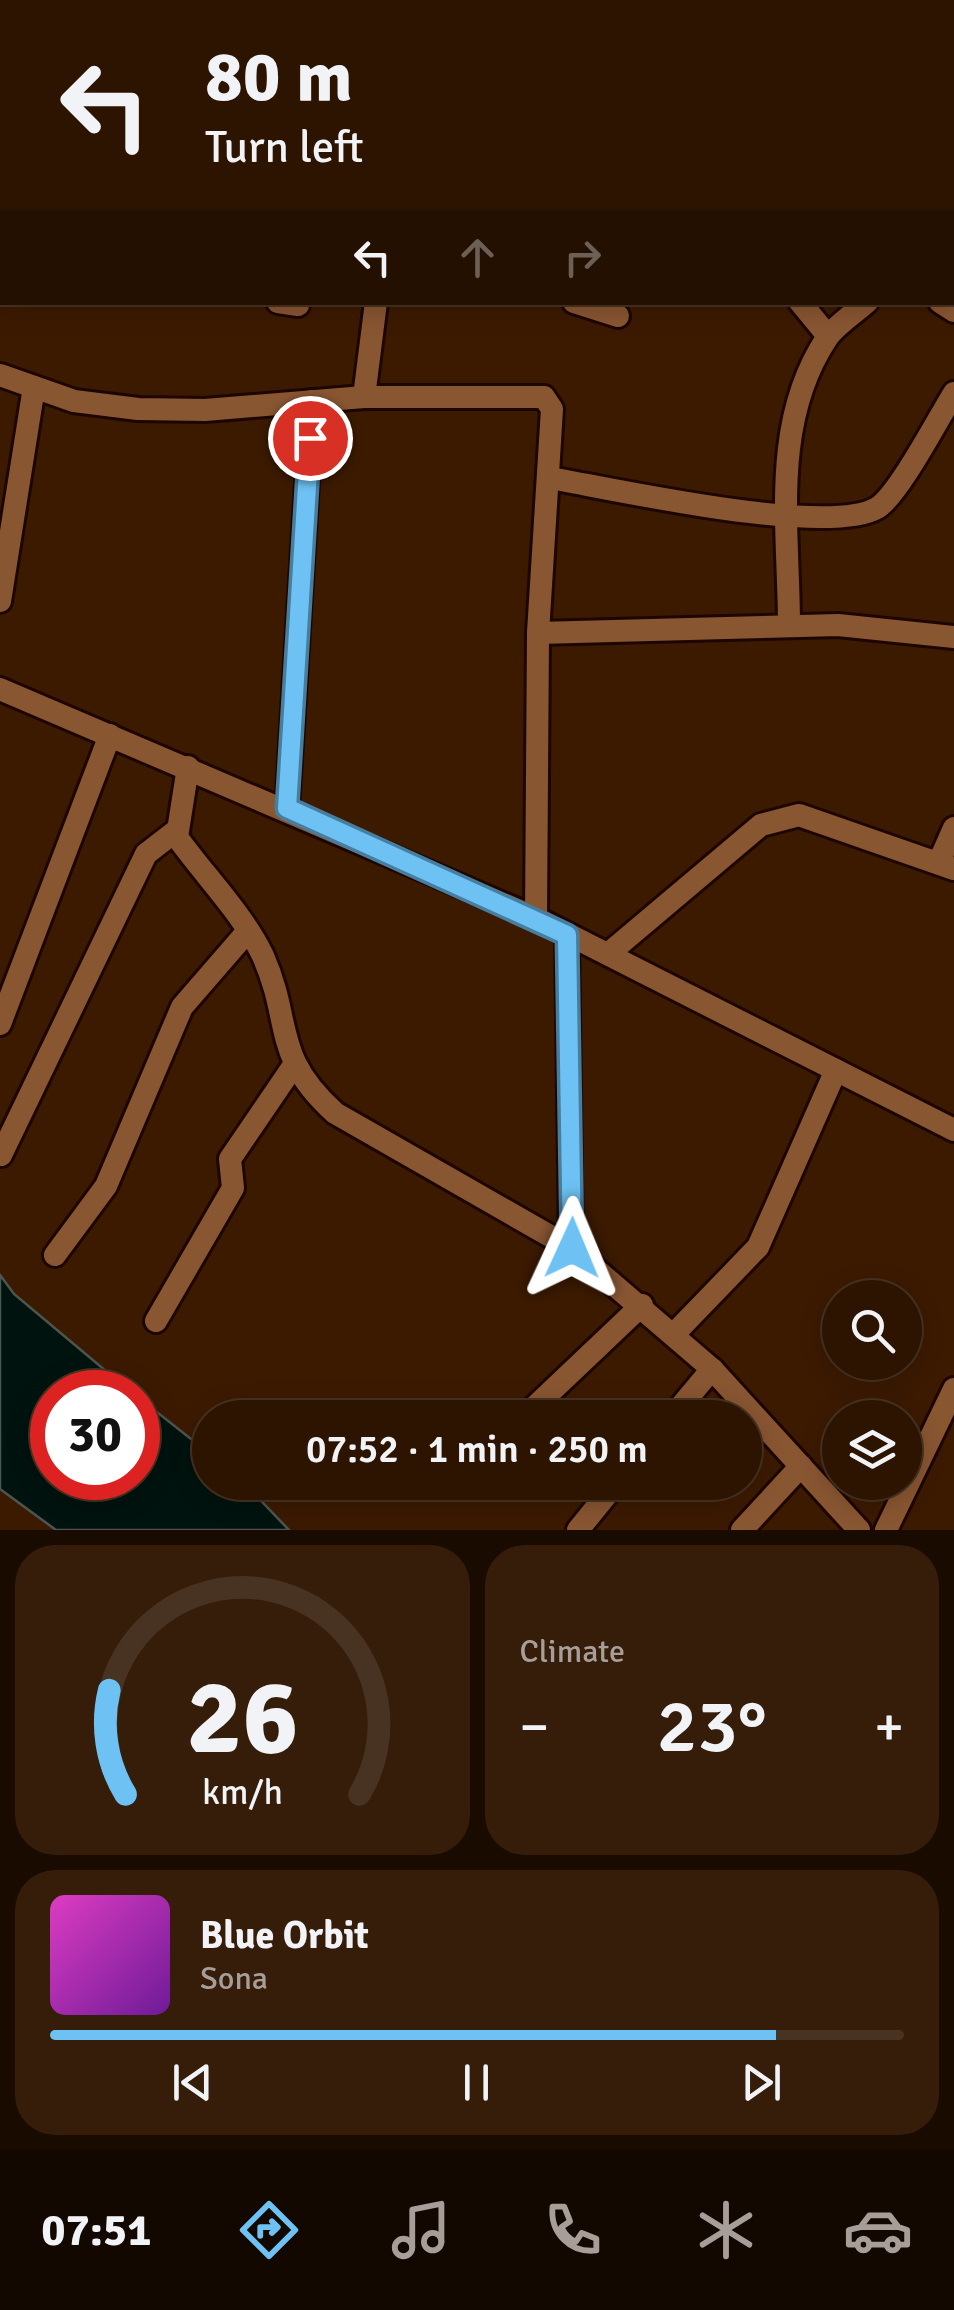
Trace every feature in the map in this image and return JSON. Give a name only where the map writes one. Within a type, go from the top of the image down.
[{"type":"street","points":[[364,397],[376,305]]},
{"type":"street","points":[[583,305],[618,316]]},
{"type":"street","points":[[802,305],[828,336]]},
{"type":"street","points":[[789,626],[787,445],[804,386],[828,336],[864,305]]},
{"type":"street","points":[[0,374],[74,401],[138,409],[206,410],[364,397],[544,397],[552,409],[538,633],[536,918]]},
{"type":"street","points":[[0,600],[34,387]]},
{"type":"street","points":[[550,478],[732,512],[849,517],[879,507],[954,393]]},
{"type":"street","points":[[287,808],[312,401]]},
{"type":"street","points":[[538,633],[838,625],[954,637]]},
{"type":"street","points":[[0,689],[287,808],[536,918],[954,1130]]},
{"type":"street","points":[[0,1024],[110,735]]},
{"type":"street","points":[[188,767],[177,837],[247,932],[266,965],[294,1065],[304,1082],[335,1113],[572,1248],[712,1369],[859,1530]]},
{"type":"street","points":[[608,954],[761,825],[780,818],[800,815],[947,866],[954,828]]},
{"type":"street","points":[[1,1155],[146,854],[177,830]]},
{"type":"street","points":[[55,1255],[106,1186],[182,1006],[247,932]]},
{"type":"street","points":[[567,935],[572,1248]]},
{"type":"street","points":[[156,1321],[233,1188],[230,1160],[294,1065]]},
{"type":"street","points":[[674,1334],[758,1247],[836,1070]]},
{"type":"street","points":[[542,1400],[642,1305]]},
{"type":"street","points":[[686,1400],[712,1369]]},
{"type":"street","points":[[886,1530],[954,1389]]},
{"type":"street","points":[[742,1530],[801,1466]]},
{"type":"street","points":[[578,1530],[602,1500]]},
{"type":"shaded area","points":[[0,1275],[14,1294],[105,1370],[30,1370],[30,1500],[160,1500],[160,1414],[192,1440],[192,1500],[260,1500],[289,1530],[56,1530],[0,1489]]},
{"type":"route","points":[[310,438],[287,808],[567,935],[572,1248]]}]
